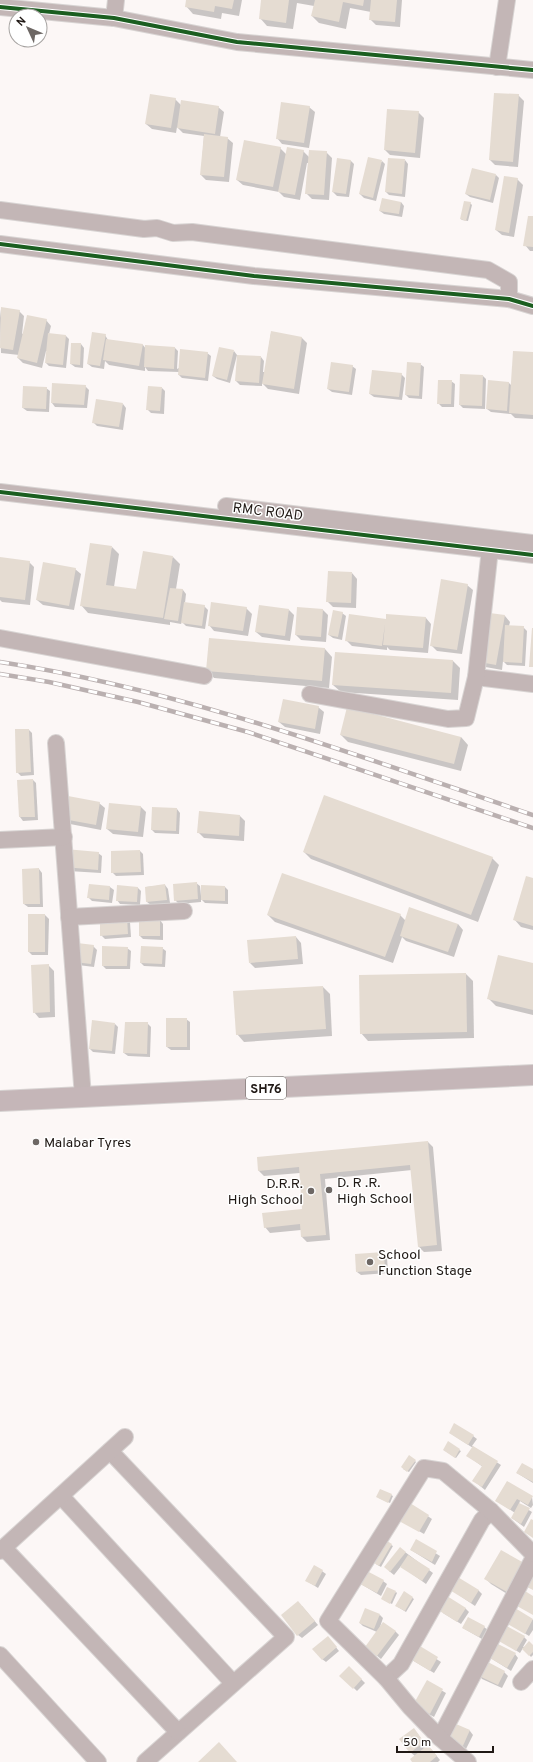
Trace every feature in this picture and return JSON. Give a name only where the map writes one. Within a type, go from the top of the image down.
[{"type":"main road","name":"SH76","points":[[0,1101],[533,1075]]},
{"type":"street","points":[[114,18],[116,0]]},
{"type":"street","points":[[497,67],[507,0]]},
{"type":"street","points":[[0,7],[114,18],[237,42],[533,70]]},
{"type":"street","points":[[0,210],[144,229],[157,228],[173,233],[192,232],[488,270],[509,282],[509,299]]},
{"type":"street","points":[[0,244],[254,276],[509,299],[531,305]]},
{"type":"street","name":"RMC ROAD","points":[[0,481],[177,500],[533,543]]},
{"type":"street","name":"RMC ROAD","points":[[0,492],[533,555]]},
{"type":"street","points":[[310,694],[448,719],[466,718],[476,677],[490,549]]},
{"type":"street","points":[[0,638],[204,676]]},
{"type":"street","points":[[476,677],[533,684]]},
{"type":"street","points":[[56,743],[83,1097]]},
{"type":"street","points":[[0,840],[64,837]]},
{"type":"street","points":[[69,917],[184,911]]},
{"type":"street","points":[[125,1437],[2,1550],[178,1732]]},
{"type":"street","points":[[110,1451],[286,1637],[145,1762]]},
{"type":"street","points":[[468,1762],[440,1738],[410,1707],[386,1678],[328,1621],[424,1468],[443,1472],[491,1511],[533,1554]]},
{"type":"street","points":[[61,1496],[233,1683]]},
{"type":"street","points":[[386,1678],[401,1664],[482,1520],[491,1511]]},
{"type":"street","points":[[440,1738],[533,1559]]},
{"type":"street","points":[[0,1655],[98,1762]]},
{"type":"street","points":[[521,1682],[533,1669]]},
{"type":"building","points":[[186,0],[234,0],[232,9],[215,6],[214,12],[185,7]]},
{"type":"building","points":[[261,0],[289,0],[286,23],[259,19]]},
{"type":"building","points":[[315,0],[364,0],[363,6],[343,2],[339,22],[311,16]]},
{"type":"building","points":[[371,0],[397,0],[395,22],[369,20]]},
{"type":"building","points":[[494,93],[519,94],[513,162],[489,160]]},
{"type":"building","points":[[150,94],[176,98],[171,128],[145,124]]},
{"type":"building","points":[[181,100],[219,106],[215,134],[177,128]]},
{"type":"building","points":[[281,102],[310,106],[304,143],[276,139]]},
{"type":"building","points":[[387,109],[419,111],[415,153],[384,150]]},
{"type":"building","points":[[204,134],[228,137],[224,177],[200,175]]},
{"type":"building","points":[[244,140],[281,147],[273,187],[236,180]]},
{"type":"building","points":[[287,147],[304,150],[295,195],[278,192]]},
{"type":"building","points":[[309,150],[327,151],[324,195],[305,194]]},
{"type":"building","points":[[368,157],[382,160],[373,198],[359,194]]},
{"type":"building","points":[[337,158],[351,160],[346,194],[332,192]]},
{"type":"building","points":[[388,158],[405,159],[402,194],[385,192]]},
{"type":"building","points":[[472,168],[496,174],[490,200],[465,194]]},
{"type":"building","points":[[504,176],[518,178],[509,233],[495,230]]},
{"type":"building","points":[[382,198],[401,202],[399,214],[379,211]]},
{"type":"building","points":[[464,201],[471,202],[466,221],[460,219]]},
{"type":"building","points":[[528,216],[533,216],[533,247],[523,246]]},
{"type":"building","points":[[1,307],[20,310],[13,350],[0,348]]},
{"type":"building","points":[[27,315],[47,319],[37,363],[17,358]]},
{"type":"building","points":[[271,331],[302,337],[294,389],[262,384]]},
{"type":"building","points":[[92,332],[106,334],[100,366],[87,364]]},
{"type":"building","points":[[48,333],[66,335],[63,365],[45,363]]},
{"type":"building","points":[[106,339],[143,344],[139,366],[103,360]]},
{"type":"building","points":[[71,343],[81,343],[80,365],[70,364]]},
{"type":"building","points":[[145,345],[175,347],[174,369],[144,367]]},
{"type":"building","points":[[219,347],[234,350],[227,380],[212,376]]},
{"type":"building","points":[[180,349],[208,352],[205,378],[178,375]]},
{"type":"building","points":[[513,351],[533,352],[533,415],[509,413]]},
{"type":"building","points":[[237,355],[261,356],[259,383],[235,381]]},
{"type":"building","points":[[331,362],[353,365],[349,392],[327,389]]},
{"type":"building","points":[[407,362],[421,363],[419,396],[405,395]]},
{"type":"building","points":[[372,370],[402,373],[399,397],[369,394]]},
{"type":"building","points":[[460,374],[483,375],[482,406],[459,405]]},
{"type":"building","points":[[438,380],[452,380],[451,404],[437,404]]},
{"type":"building","points":[[488,380],[509,382],[507,411],[486,409]]},
{"type":"building","points":[[52,383],[86,385],[84,405],[51,403]]},
{"type":"building","points":[[23,386],[47,387],[46,409],[22,408]]},
{"type":"building","points":[[148,386],[162,387],[160,411],[146,410]]},
{"type":"building","points":[[96,399],[123,403],[119,427],[92,423]]},
{"type":"building","points":[[90,543],[112,546],[106,585],[136,589],[143,551],[173,556],[163,618],[80,606]]},
{"type":"building","points":[[0,557],[30,561],[25,600],[0,597]]},
{"type":"building","points":[[43,562],[76,568],[69,606],[36,600]]},
{"type":"building","points":[[328,571],[352,572],[351,603],[326,602]]},
{"type":"building","points":[[441,579],[468,584],[457,650],[430,646]]},
{"type":"building","points":[[170,588],[183,589],[178,621],[164,619]]},
{"type":"building","points":[[184,602],[205,605],[202,626],[181,623]]},
{"type":"building","points":[[211,602],[247,607],[243,631],[208,626]]},
{"type":"building","points":[[259,605],[289,609],[285,636],[255,632]]},
{"type":"building","points":[[297,607],[323,609],[321,637],[295,635]]},
{"type":"building","points":[[333,610],[343,612],[338,637],[328,635]]},
{"type":"building","points":[[482,612],[505,615],[496,665],[474,661]]},
{"type":"building","points":[[349,614],[386,619],[386,614],[426,617],[423,648],[383,645],[385,624],[382,646],[345,641]]},
{"type":"building","points":[[505,625],[524,626],[522,663],[503,662]]},
{"type":"building","points":[[532,628],[533,667],[529,667]]},
{"type":"building","points":[[209,638],[325,648],[322,681],[206,671]]},
{"type":"building","points":[[335,652],[453,660],[451,693],[332,685]]},
{"type":"building","points":[[283,699],[319,706],[315,729],[278,722]]},
{"type":"building","points":[[347,707],[461,737],[454,764],[340,735]]},
{"type":"building","points":[[15,729],[29,729],[31,772],[16,773]]},
{"type":"building","points":[[33,779],[35,817],[19,817],[17,780]]},
{"type":"building","points":[[324,795],[493,857],[471,915],[303,852]]},
{"type":"building","points":[[68,796],[100,802],[96,825],[63,819]]},
{"type":"building","points":[[109,803],[141,806],[138,832],[106,829]]},
{"type":"building","points":[[152,807],[177,808],[176,831],[151,830]]},
{"type":"building","points":[[199,811],[240,815],[239,836],[197,833]]},
{"type":"building","points":[[65,849],[99,852],[98,870],[64,867]]},
{"type":"building","points":[[140,850],[141,872],[111,873],[111,851]]},
{"type":"building","points":[[39,868],[40,904],[23,904],[22,869]]},
{"type":"building","points":[[282,873],[401,914],[385,957],[267,915]]},
{"type":"building","points":[[526,876],[533,878],[533,926],[513,920]]},
{"type":"building","points":[[197,882],[198,899],[174,901],[173,884]]},
{"type":"building","points":[[89,884],[110,886],[109,900],[87,898]]},
{"type":"building","points":[[165,884],[167,900],[146,902],[145,887]]},
{"type":"building","points":[[117,885],[138,887],[137,902],[116,901]]},
{"type":"building","points":[[201,885],[225,886],[225,901],[201,900]]},
{"type":"building","points":[[409,907],[458,924],[448,952],[400,936]]},
{"type":"building","points":[[28,914],[45,914],[45,952],[28,952]]},
{"type":"building","points":[[127,917],[128,934],[100,936],[100,919]]},
{"type":"building","points":[[139,919],[160,919],[160,936],[139,936]]},
{"type":"building","points":[[296,936],[298,959],[249,963],[247,940]]},
{"type":"building","points":[[69,942],[94,945],[91,964],[66,961]]},
{"type":"building","points":[[102,946],[128,947],[127,966],[102,966]]},
{"type":"building","points":[[141,946],[163,947],[162,964],[140,963]]},
{"type":"building","points":[[498,955],[533,963],[533,1010],[487,999]]},
{"type":"building","points":[[49,964],[50,1012],[33,1013],[31,965]]},
{"type":"building","points":[[466,973],[467,1032],[360,1034],[359,975]]},
{"type":"building","points":[[323,986],[326,1029],[236,1035],[233,991]]},
{"type":"building","points":[[166,1018],[187,1018],[187,1047],[166,1047]]},
{"type":"building","points":[[92,1020],[115,1023],[112,1051],[89,1049]]},
{"type":"building","points":[[125,1022],[148,1022],[147,1054],[123,1053]]},
{"type":"building","name":"D.R.R. High School","points":[[428,1141],[437,1245],[418,1247],[410,1165],[320,1174],[326,1235],[301,1237],[300,1224],[264,1228],[262,1213],[302,1209],[299,1167],[258,1171],[257,1157]]},
{"type":"building","name":"School Function Stage","points":[[384,1252],[385,1270],[356,1272],[355,1254]]},
{"type":"building","points":[[454,1423],[474,1435],[468,1445],[449,1433]]},
{"type":"building","points":[[448,1441],[460,1449],[455,1458],[443,1450]]},
{"type":"building","points":[[473,1446],[498,1461],[482,1487],[472,1481],[482,1466],[466,1456]]},
{"type":"building","points":[[409,1455],[416,1460],[407,1472],[401,1467]]},
{"type":"building","points":[[522,1463],[533,1469],[533,1482],[516,1473]]},
{"type":"building","points":[[507,1481],[533,1496],[528,1505],[517,1499],[510,1510],[495,1501]]},
{"type":"building","points":[[380,1489],[392,1494],[388,1503],[376,1497]]},
{"type":"building","points":[[410,1503],[429,1515],[419,1532],[399,1521]]},
{"type":"building","points":[[519,1503],[530,1508],[521,1524],[511,1518]]},
{"type":"building","points":[[531,1519],[533,1520],[533,1538],[524,1532]]},
{"type":"building","points":[[416,1539],[437,1551],[432,1562],[410,1550]]},
{"type":"building","points":[[387,1541],[392,1544],[379,1566],[374,1563]]},
{"type":"building","points":[[400,1547],[406,1552],[390,1572],[384,1567]]},
{"type":"building","points":[[501,1550],[524,1563],[507,1592],[484,1579]]},
{"type":"building","points":[[408,1555],[430,1569],[422,1581],[400,1567]]},
{"type":"building","points":[[314,1565],[323,1570],[315,1586],[305,1581]]},
{"type":"building","points":[[367,1571],[384,1580],[377,1593],[360,1584]]},
{"type":"building","points":[[456,1576],[479,1590],[471,1603],[448,1589]]},
{"type":"building","points":[[533,1576],[533,1590],[527,1587]]},
{"type":"building","points":[[387,1587],[396,1591],[390,1604],[381,1599]]},
{"type":"building","points":[[404,1591],[413,1597],[405,1611],[395,1606]]},
{"type":"building","points":[[525,1591],[533,1596],[533,1615],[517,1606]]},
{"type":"building","points":[[447,1596],[466,1608],[457,1622],[438,1610]]},
{"type":"building","points":[[298,1601],[315,1621],[297,1636],[281,1615]]},
{"type":"building","points":[[365,1608],[380,1614],[374,1629],[359,1623]]},
{"type":"building","points":[[515,1608],[533,1619],[525,1634],[506,1623]]},
{"type":"building","points":[[468,1617],[485,1626],[479,1637],[462,1628]]},
{"type":"building","points":[[383,1622],[396,1631],[377,1656],[365,1647]]},
{"type":"building","points":[[505,1625],[525,1636],[516,1651],[497,1640]]},
{"type":"building","points":[[328,1636],[337,1647],[322,1660],[312,1649]]},
{"type":"building","points":[[529,1641],[533,1645],[533,1652],[529,1656],[522,1649]]},
{"type":"building","points":[[415,1643],[438,1657],[430,1671],[407,1657]]},
{"type":"building","points":[[496,1643],[516,1653],[507,1668],[488,1657]]},
{"type":"building","points":[[486,1661],[505,1671],[498,1685],[477,1675]]},
{"type":"building","points":[[349,1666],[362,1679],[353,1689],[339,1676]]},
{"type":"building","points":[[427,1680],[443,1689],[430,1714],[413,1705]]},
{"type":"building","points":[[456,1724],[470,1730],[462,1748],[447,1741]]},
{"type":"building","points":[[414,1728],[424,1742],[410,1753],[399,1739]]},
{"type":"building","points":[[219,1742],[237,1762],[198,1762]]},
{"type":"building","points":[[428,1745],[437,1756],[430,1762],[412,1762],[410,1759]]},
{"type":"railway","points":[[0,662],[68,674],[136,689],[203,707],[336,748],[533,815]]},
{"type":"railway","points":[[0,674],[49,682],[138,702],[248,732],[533,828]]},
{"type":"cycle path","points":[[0,7],[114,18],[237,42],[533,70]]},
{"type":"cycle path","points":[[0,244],[254,276],[509,299],[533,306]]},
{"type":"cycle path","points":[[0,492],[533,555]]},
{"type":"place","name":"Malabar Tyres","points":[[36,1142]]},
{"type":"place","name":"D. R .R. High School","points":[[329,1190]]},
{"type":"place","name":"D.R.R. High School","points":[[311,1191]]},
{"type":"place","name":"School Function Stage","points":[[370,1262]]}]
